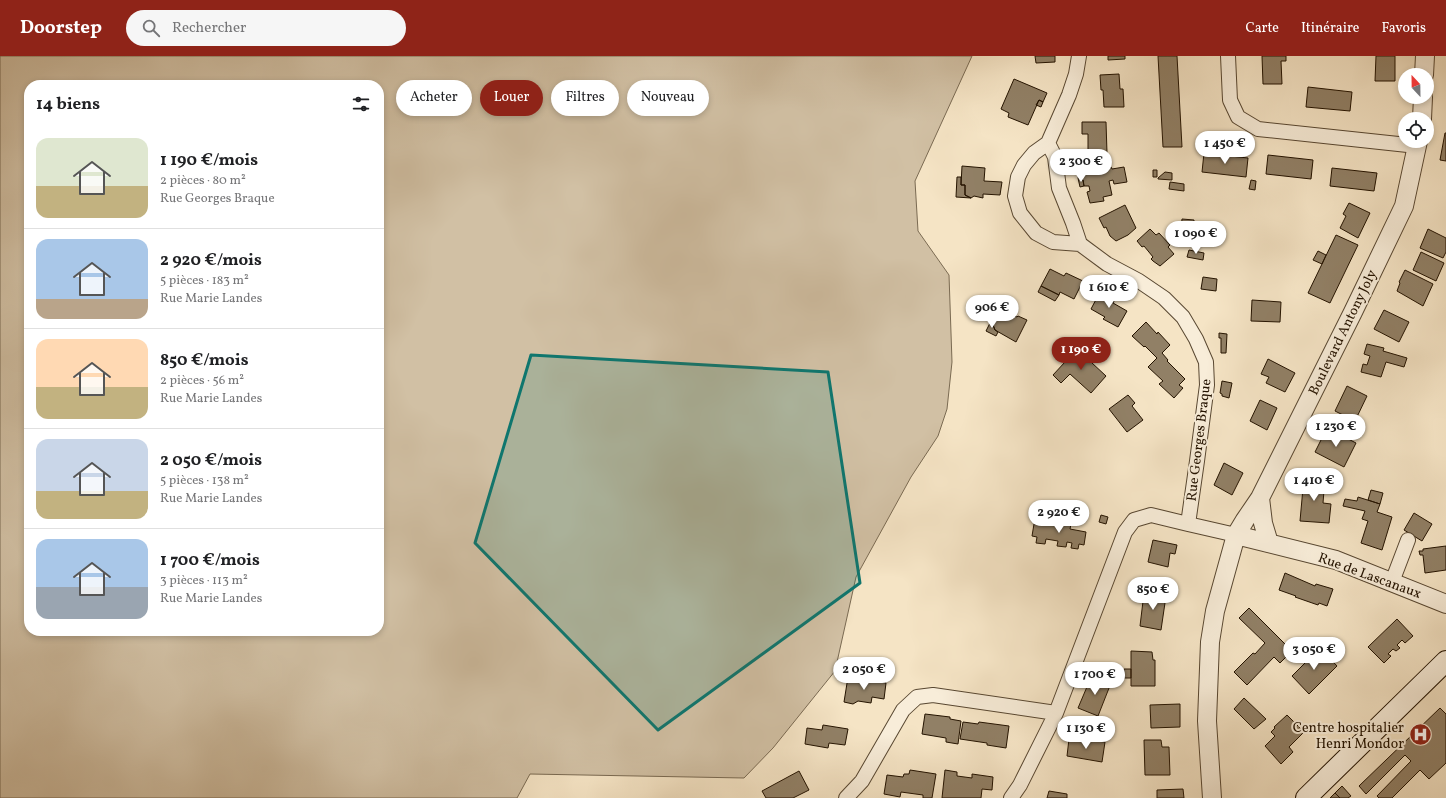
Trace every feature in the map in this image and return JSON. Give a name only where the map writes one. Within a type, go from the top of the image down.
[{"type":"main road","points":[[1306,798],[1446,661]]},
{"type":"street","points":[[1048,143],[1055,157],[1059,188],[1080,244],[1053,242],[1036,233],[1020,213],[1015,196],[1018,177],[1024,165],[1034,153],[1048,143],[1069,95],[1076,74],[1079,56]]},
{"type":"street","points":[[1228,56],[1230,100],[1238,117],[1258,129],[1398,142]]},
{"type":"street","points":[[1424,68],[1425,56]]},
{"type":"street","name":"Boulevard Antony Joly","points":[[1212,798],[1207,721],[1210,642],[1215,611],[1236,535],[1260,498],[1350,319],[1404,206],[1417,148]]},
{"type":"street","name":"Rue Georges Braque","points":[[1080,244],[1108,264],[1139,281],[1164,298],[1183,317],[1196,339],[1206,362],[1207,385],[1188,524]]},
{"type":"street","points":[[1227,568],[1240,554],[1264,542],[1260,498]]},
{"type":"street","points":[[1012,798],[1056,713],[1125,532],[1134,520],[1151,515],[1236,535]]},
{"type":"street","name":"Rue de Lascanaux","points":[[1236,535],[1336,560],[1446,604]]},
{"type":"street","points":[[1392,582],[1408,540]]},
{"type":"street","points":[[846,798],[862,781],[903,710],[918,697],[933,695],[1056,713]]},
{"type":"highlighted area","points":[[531,355],[828,372],[860,583],[658,730],[475,543]]},
{"type":"shaded area","points":[[0,56],[972,56],[915,181],[918,231],[949,275],[952,362],[947,409],[938,436],[911,477],[856,577],[835,671],[773,748],[744,778],[530,774],[517,798],[0,798]]},
{"type":"building","points":[[1035,56],[1055,56],[1055,62],[1036,63]]},
{"type":"building","points":[[1108,56],[1125,56],[1125,59],[1108,60]]},
{"type":"building","points":[[1158,56],[1177,56],[1182,147],[1163,147]]},
{"type":"building","points":[[1262,56],[1286,56],[1286,61],[1281,61],[1282,84],[1263,84]]},
{"type":"building","points":[[1376,56],[1395,56],[1395,81],[1375,81]]},
{"type":"building","points":[[1119,74],[1120,89],[1123,89],[1124,107],[1104,107],[1100,75]]},
{"type":"building","points":[[1014,79],[1047,93],[1043,102],[1039,100],[1028,125],[1008,117],[1009,113],[1001,109]]},
{"type":"building","points":[[1308,87],[1352,92],[1350,111],[1306,107]]},
{"type":"building","points":[[1039,100],[1043,102],[1041,107],[1036,105]]},
{"type":"building","points":[[1082,122],[1106,122],[1107,153],[1088,153],[1088,134],[1082,134]]},
{"type":"building","points":[[1446,133],[1446,161],[1440,160]]},
{"type":"building","points":[[1204,153],[1248,158],[1246,177],[1202,172]]},
{"type":"building","points":[[1268,155],[1313,160],[1311,179],[1266,174]]},
{"type":"building","points":[[962,166],[985,168],[984,181],[1002,182],[1000,195],[983,194],[983,198],[974,196],[971,198],[965,195],[965,185],[961,185]]},
{"type":"building","points":[[1111,167],[1112,169],[1124,167],[1127,182],[1114,184],[1113,180],[1109,181],[1112,195],[1103,197],[1104,201],[1090,203],[1087,192],[1090,191],[1089,186],[1084,186],[1083,180],[1078,178],[1080,171],[1090,169],[1090,171]]},
{"type":"building","points":[[1332,168],[1377,173],[1374,191],[1330,186]]},
{"type":"building","points":[[1153,170],[1157,170],[1157,177],[1153,177]]},
{"type":"building","points":[[1165,172],[1172,173],[1172,180],[1158,179]]},
{"type":"building","points":[[957,177],[961,177],[961,185],[965,185],[965,195],[971,198],[956,197]]},
{"type":"building","points":[[1078,178],[1083,180],[1084,186],[1080,187]]},
{"type":"building","points":[[1251,180],[1256,181],[1255,190],[1249,189]]},
{"type":"building","points":[[1170,182],[1184,184],[1184,191],[1169,189]]},
{"type":"building","points":[[1349,203],[1370,213],[1358,238],[1340,228],[1346,216],[1343,214]]},
{"type":"building","points":[[1125,205],[1136,228],[1128,235],[1116,241],[1110,236],[1106,227],[1104,228],[1099,218]]},
{"type":"building","points":[[1182,219],[1194,220],[1193,243],[1180,241]]},
{"type":"building","points":[[1150,229],[1156,235],[1159,233],[1170,245],[1168,247],[1174,254],[1160,266],[1151,259],[1153,257],[1144,246],[1142,247],[1137,241]]},
{"type":"building","points":[[1428,229],[1446,238],[1446,252],[1443,258],[1420,248]]},
{"type":"building","points":[[1336,235],[1358,245],[1330,303],[1308,293]]},
{"type":"building","points":[[1189,250],[1204,253],[1203,260],[1187,257]]},
{"type":"building","points":[[1318,251],[1326,255],[1322,264],[1313,260]]},
{"type":"building","points":[[1421,252],[1444,263],[1436,281],[1413,270]]},
{"type":"building","points":[[1050,269],[1064,276],[1066,273],[1083,281],[1074,299],[1060,292],[1059,295],[1041,286]]},
{"type":"building","points":[[1405,270],[1433,284],[1423,306],[1397,291],[1399,282]]},
{"type":"building","points":[[1203,277],[1217,279],[1216,291],[1201,289]]},
{"type":"building","points":[[1041,286],[1059,295],[1055,301],[1038,292]]},
{"type":"building","points":[[1100,292],[1115,299],[1113,303],[1127,311],[1118,327],[1103,319],[1105,317],[1091,309]]},
{"type":"building","points":[[1252,300],[1281,302],[1280,322],[1251,321]]},
{"type":"building","points":[[1002,307],[1011,312],[1010,314],[1027,320],[1016,342],[995,330],[993,325]]},
{"type":"building","points":[[1384,310],[1409,322],[1399,342],[1374,329]]},
{"type":"building","points":[[991,321],[994,323],[993,325],[995,330],[998,332],[996,336],[986,331]]},
{"type":"building","points":[[1146,322],[1170,345],[1162,353],[1168,360],[1167,361],[1185,379],[1179,385],[1183,388],[1174,398],[1159,384],[1163,381],[1148,367],[1157,358],[1132,336]]},
{"type":"building","points":[[1219,333],[1227,334],[1226,353],[1221,353],[1221,338],[1219,338]]},
{"type":"building","points":[[1367,344],[1384,348],[1383,351],[1407,358],[1404,367],[1386,362],[1381,377],[1361,372],[1363,364],[1367,365],[1370,356],[1364,354]]},
{"type":"building","points":[[1077,349],[1106,376],[1091,393],[1070,374],[1061,383],[1053,375]]},
{"type":"building","points":[[1268,359],[1295,373],[1285,392],[1266,383],[1269,377],[1261,374]]},
{"type":"building","points":[[1222,381],[1232,383],[1229,398],[1222,396],[1220,393]]},
{"type":"building","points":[[1347,386],[1367,396],[1355,421],[1335,411]]},
{"type":"building","points":[[1128,395],[1135,403],[1132,406],[1143,420],[1127,432],[1109,409]]},
{"type":"building","points":[[1260,400],[1277,408],[1267,430],[1250,421]]},
{"type":"building","points":[[1327,428],[1356,443],[1344,467],[1315,452]]},
{"type":"building","points":[[1224,463],[1243,473],[1232,495],[1214,485]]},
{"type":"building","points":[[1304,477],[1325,478],[1323,503],[1331,504],[1329,523],[1300,521]]},
{"type":"building","points":[[1371,490],[1383,493],[1380,504],[1368,500]]},
{"type":"building","points":[[1358,497],[1380,504],[1377,512],[1392,517],[1382,550],[1361,543],[1368,521],[1362,519],[1365,511],[1343,506],[1345,499],[1357,501]]},
{"type":"building","points":[[1414,513],[1432,524],[1422,541],[1404,530]]},
{"type":"building","points":[[1101,515],[1108,517],[1106,524],[1099,522]]},
{"type":"building","points":[[1046,520],[1071,524],[1070,529],[1086,532],[1084,545],[1079,544],[1078,549],[1071,548],[1072,543],[1067,542],[1066,547],[1057,546],[1058,541],[1046,539],[1045,544],[1036,543],[1037,537],[1032,536],[1034,524],[1045,525]]},
{"type":"building","points":[[1153,540],[1177,545],[1175,554],[1170,553],[1168,567],[1148,562]]},
{"type":"building","points":[[1446,546],[1446,570],[1425,573],[1423,555],[1420,555],[1419,551],[1423,551],[1423,549]]},
{"type":"building","points":[[1285,573],[1315,586],[1316,584],[1333,589],[1327,606],[1319,603],[1318,605],[1279,590]]},
{"type":"building","points":[[1144,593],[1166,596],[1161,630],[1140,626]]},
{"type":"building","points":[[1249,608],[1292,651],[1280,663],[1274,657],[1247,685],[1234,672],[1253,653],[1255,654],[1265,643],[1239,618]]},
{"type":"building","points":[[1397,619],[1413,636],[1405,643],[1402,640],[1397,645],[1400,648],[1396,651],[1393,649],[1388,654],[1391,656],[1384,663],[1368,647]]},
{"type":"building","points":[[1320,648],[1337,666],[1309,694],[1292,676]]},
{"type":"building","points":[[1131,651],[1152,652],[1153,660],[1155,660],[1155,686],[1131,686]]},
{"type":"building","points":[[1124,669],[1131,669],[1131,678],[1124,678]]},
{"type":"building","points":[[1092,675],[1111,683],[1098,716],[1078,708]]},
{"type":"building","points":[[848,677],[886,683],[884,699],[872,697],[871,703],[858,701],[853,704],[844,702]]},
{"type":"building","points":[[1244,698],[1266,719],[1254,729],[1234,709]]},
{"type":"building","points":[[1180,704],[1180,727],[1151,728],[1150,705]]},
{"type":"building","points":[[1440,708],[1446,714],[1446,763],[1429,779],[1420,770],[1392,798],[1379,798],[1377,796],[1411,761],[1405,755],[1366,794],[1359,786]]},
{"type":"building","points":[[925,714],[950,717],[950,719],[961,721],[958,744],[946,742],[946,738],[922,734]]},
{"type":"building","points":[[1287,715],[1304,732],[1289,747],[1293,752],[1281,764],[1265,746],[1275,736],[1271,732],[1275,728],[1274,727]]},
{"type":"building","points":[[963,722],[978,724],[979,722],[1009,726],[1006,748],[987,745],[987,743],[960,739]]},
{"type":"building","points":[[823,725],[848,729],[845,745],[829,743],[828,748],[805,744],[807,728],[822,730]]},
{"type":"building","points":[[1069,739],[1105,742],[1102,762],[1067,756]]},
{"type":"building","points":[[1144,740],[1161,740],[1162,747],[1169,747],[1170,775],[1145,775]]},
{"type":"building","points":[[910,770],[936,774],[932,798],[923,798],[923,795],[901,792],[900,797],[884,794],[887,775],[903,777],[904,774],[909,774]]},
{"type":"building","points":[[945,770],[957,772],[957,776],[972,778],[972,774],[993,777],[992,790],[982,789],[981,798],[942,798]]},
{"type":"building","points":[[799,771],[809,790],[793,798],[766,798],[762,791]]},
{"type":"building","points":[[1342,786],[1351,796],[1348,798],[1340,798],[1335,793]]},
{"type":"building","points":[[1183,789],[1184,798],[1157,798],[1157,790]]},
{"type":"building","points":[[1049,791],[1067,794],[1067,798],[1047,798]]},
{"type":"building","points":[[1335,793],[1340,798],[1330,798]]},
{"type":"place","name":"Centre hospitalier Henri Mondor","points":[[1420,735]]}]
